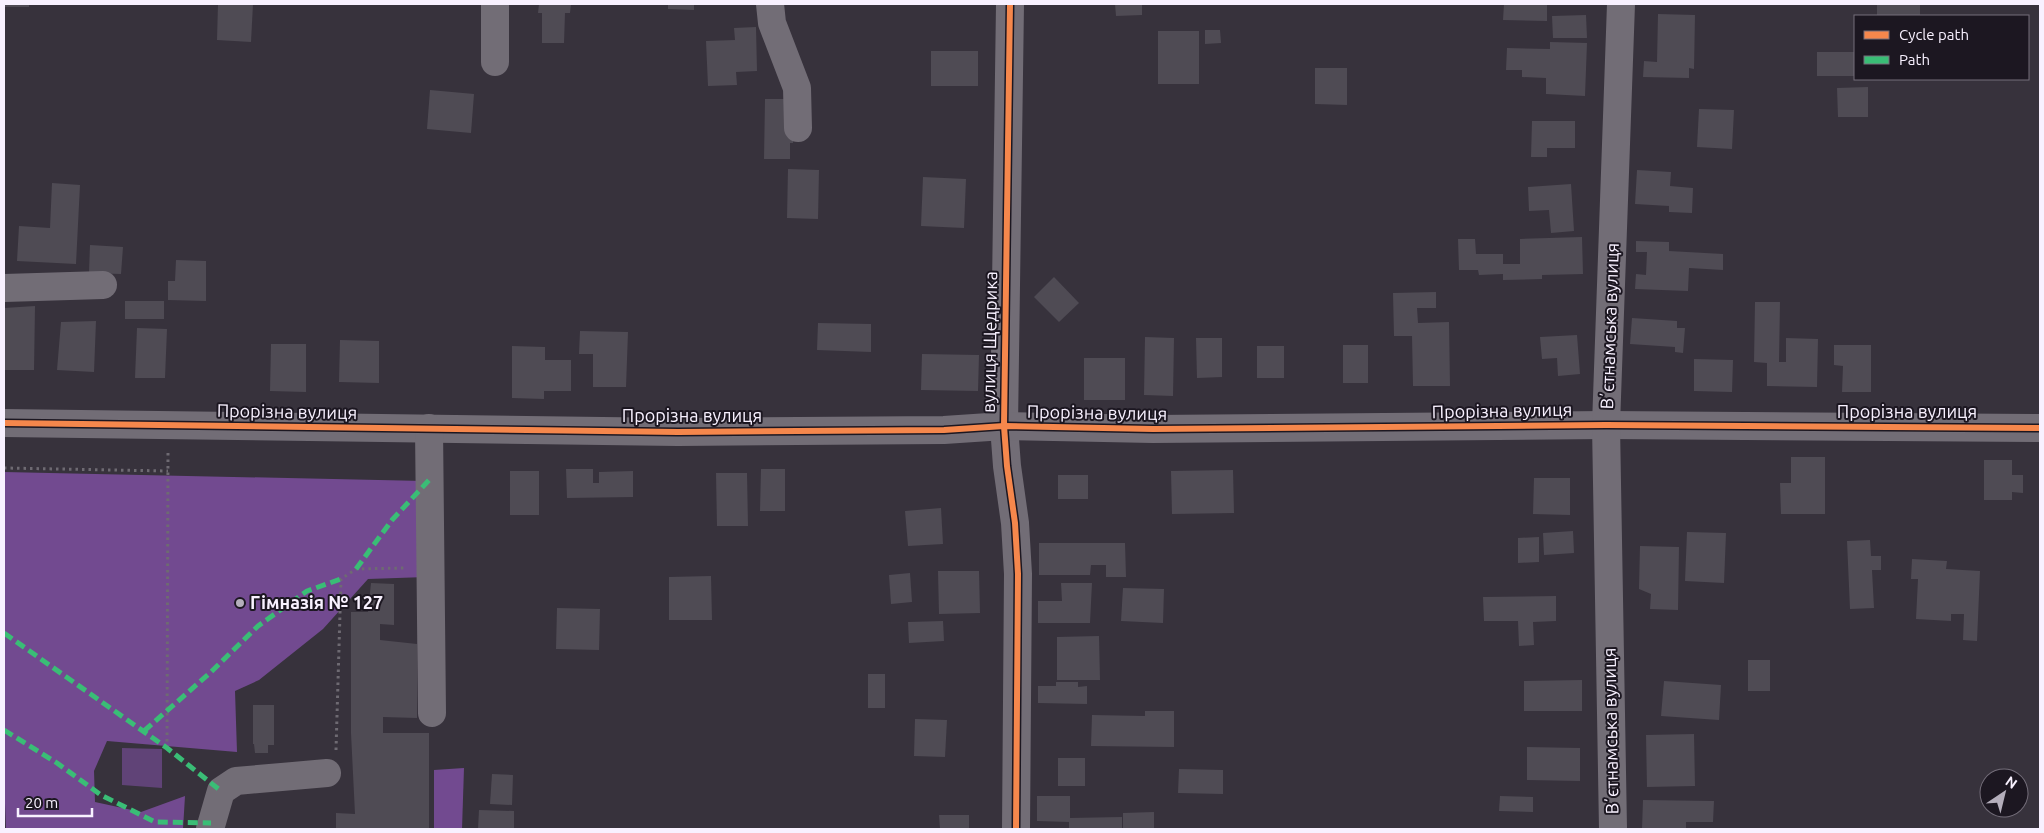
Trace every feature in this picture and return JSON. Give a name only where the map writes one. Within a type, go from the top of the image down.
[{"type":"street","points":[[495,4],[495,62]]},
{"type":"street","points":[[770,4],[772,23],[797,88],[798,128]]},
{"type":"street","name":"вулиця Щедрика","points":[[1010,4],[1004,426],[1007,466],[1015,522],[1018,574],[1016,829]]},
{"type":"street","name":"Вʼєтнамська вулиця","points":[[1613,829],[1606,425],[1621,4]]},
{"type":"street","points":[[4,288],[103,286]]},
{"type":"street","name":"Прорізна вулиця","points":[[4,423],[678,432],[944,430],[1004,426],[1153,429],[1606,425],[2040,428]]},
{"type":"street","points":[[429,428],[432,568],[432,713]]},
{"type":"street","points":[[210,829],[221,790],[236,781],[327,773]]},
{"type":"path","points":[[167,748],[168,425]]},
{"type":"path","points":[[4,468],[168,471]]},
{"type":"path","points":[[327,773],[336,767],[341,578],[356,569],[432,568]]},
{"type":"shaded area","points":[[4,472],[424,481],[426,577],[368,579],[323,629],[259,680],[235,691],[237,752],[107,741],[94,771],[95,802],[141,812],[185,796],[183,829],[6,829],[4,778]]},
{"type":"shaded area","points":[[122,748],[162,749],[162,788],[122,785]]},
{"type":"shaded area","points":[[464,768],[462,829],[434,829],[434,770]]},
{"type":"building","points":[[4,4],[29,4],[29,7],[4,7]]},
{"type":"building","points":[[218,4],[253,4],[251,42],[217,40]]},
{"type":"building","points":[[539,4],[571,4],[570,13],[565,13],[564,43],[542,43],[542,13],[538,13]]},
{"type":"building","points":[[668,4],[694,4],[694,10],[668,9]]},
{"type":"building","points":[[1115,4],[1142,4],[1142,15],[1116,16]]},
{"type":"building","points":[[1504,4],[1547,4],[1547,21],[1503,20]]},
{"type":"building","points":[[1877,4],[1920,4],[1920,15],[1877,15]]},
{"type":"building","points":[[1658,14],[1695,15],[1694,69],[1689,68],[1689,78],[1643,77],[1644,61],[1657,62]]},
{"type":"building","points":[[1586,15],[1587,38],[1553,38],[1552,16]]},
{"type":"building","points":[[756,27],[757,71],[736,72],[737,85],[708,86],[706,41],[735,40],[734,28]]},
{"type":"building","points":[[1205,30],[1220,30],[1221,43],[1205,44]]},
{"type":"building","points":[[1158,31],[1199,31],[1199,84],[1158,84]]},
{"type":"building","points":[[1550,42],[1587,43],[1585,96],[1546,94],[1546,78],[1522,77],[1522,70],[1506,70],[1507,48],[1550,49]]},
{"type":"building","points":[[931,51],[978,51],[978,86],[931,86]]},
{"type":"building","points":[[1817,52],[1854,52],[1854,76],[1817,76]]},
{"type":"building","points":[[1315,68],[1347,68],[1347,105],[1315,104]]},
{"type":"building","points":[[1868,87],[1868,117],[1838,117],[1837,88]]},
{"type":"building","points":[[430,90],[474,94],[471,133],[427,129]]},
{"type":"building","points":[[765,99],[793,99],[793,143],[790,143],[790,159],[764,159]]},
{"type":"building","points":[[1699,109],[1734,110],[1732,149],[1697,147]]},
{"type":"building","points":[[1532,121],[1575,121],[1575,148],[1547,148],[1547,157],[1531,157]]},
{"type":"building","points":[[788,169],[819,170],[818,219],[787,218]]},
{"type":"building","points":[[1637,170],[1671,172],[1670,186],[1693,188],[1692,213],[1669,212],[1669,206],[1635,204]]},
{"type":"building","points":[[923,177],[966,179],[964,228],[921,226]]},
{"type":"building","points":[[52,183],[80,185],[76,264],[17,261],[19,226],[50,228]]},
{"type":"building","points":[[1571,184],[1574,231],[1551,233],[1549,210],[1529,211],[1528,187]]},
{"type":"building","points":[[1582,237],[1583,274],[1542,275],[1542,279],[1503,280],[1503,274],[1479,275],[1478,270],[1459,270],[1458,239],[1475,239],[1476,254],[1503,254],[1503,264],[1520,264],[1520,239]]},
{"type":"building","points":[[1636,241],[1669,242],[1669,251],[1723,254],[1723,270],[1689,268],[1688,291],[1635,289],[1636,274],[1646,275],[1647,252],[1636,252]]},
{"type":"building","points":[[90,245],[123,247],[121,274],[89,273]]},
{"type":"building","points":[[176,260],[206,261],[206,301],[168,300],[168,281],[175,281]]},
{"type":"building","points":[[1054,277],[1079,303],[1059,322],[1034,297]]},
{"type":"building","points":[[1436,292],[1436,308],[1417,308],[1418,323],[1449,322],[1450,386],[1413,386],[1412,336],[1394,336],[1393,293]]},
{"type":"building","points":[[125,301],[164,301],[164,319],[125,319]]},
{"type":"building","points":[[1755,302],[1780,302],[1779,362],[1786,362],[1786,338],[1818,339],[1817,387],[1767,386],[1767,363],[1754,362]]},
{"type":"building","points":[[35,306],[34,370],[4,370],[4,308]]},
{"type":"building","points":[[1632,318],[1677,321],[1677,328],[1685,328],[1683,353],[1675,352],[1675,347],[1630,344]]},
{"type":"building","points":[[96,321],[94,372],[57,370],[61,322]]},
{"type":"building","points":[[818,323],[871,324],[871,352],[817,350]]},
{"type":"building","points":[[137,328],[167,329],[165,378],[135,378]]},
{"type":"building","points":[[580,331],[628,332],[626,387],[593,387],[593,354],[579,354]]},
{"type":"building","points":[[1577,335],[1580,374],[1558,376],[1557,358],[1542,359],[1540,337]]},
{"type":"building","points":[[1145,337],[1174,338],[1173,396],[1144,395]]},
{"type":"building","points":[[1196,338],[1222,338],[1222,377],[1197,378]]},
{"type":"building","points":[[340,340],[379,341],[379,383],[339,382]]},
{"type":"building","points":[[271,344],[306,344],[306,392],[270,391]]},
{"type":"building","points":[[1343,345],[1368,345],[1368,383],[1343,383]]},
{"type":"building","points":[[1834,345],[1871,345],[1871,392],[1842,392],[1843,366],[1834,365]]},
{"type":"building","points":[[512,346],[545,347],[545,360],[571,360],[571,391],[544,391],[544,399],[512,398]]},
{"type":"building","points":[[1257,346],[1284,346],[1284,378],[1257,378]]},
{"type":"building","points":[[922,354],[979,355],[978,391],[921,390]]},
{"type":"building","points":[[1084,358],[1125,358],[1125,400],[1084,400]]},
{"type":"building","points":[[1694,359],[1733,360],[1732,392],[1694,391]]},
{"type":"building","points":[[1791,457],[1825,457],[1825,514],[1781,514],[1780,483],[1791,483]]},
{"type":"building","points":[[1984,460],[2012,460],[2012,475],[2023,475],[2023,493],[2012,492],[2012,500],[1984,500]]},
{"type":"building","points":[[566,469],[593,469],[593,483],[599,483],[599,472],[633,471],[633,497],[567,498]]},
{"type":"building","points":[[761,469],[785,469],[785,511],[760,511]]},
{"type":"building","points":[[1233,470],[1234,513],[1172,514],[1171,471]]},
{"type":"building","points":[[510,471],[539,471],[539,515],[510,515]]},
{"type":"building","points":[[716,473],[747,473],[748,526],[717,526]]},
{"type":"building","points":[[1058,475],[1088,475],[1088,499],[1058,499]]},
{"type":"building","points":[[1534,478],[1570,478],[1570,515],[1533,514]]},
{"type":"building","points":[[941,508],[943,544],[908,546],[905,511]]},
{"type":"building","points":[[1573,531],[1574,553],[1544,555],[1543,533]]},
{"type":"building","points":[[1687,532],[1726,533],[1724,583],[1685,581]]},
{"type":"building","points":[[1539,537],[1539,562],[1518,563],[1518,538]]},
{"type":"building","points":[[1870,540],[1871,556],[1881,556],[1881,570],[1872,570],[1874,608],[1850,609],[1847,541]]},
{"type":"building","points":[[1039,543],[1125,543],[1126,577],[1106,577],[1106,565],[1091,565],[1090,575],[1039,575]]},
{"type":"building","points":[[1640,546],[1679,547],[1678,610],[1650,609],[1651,594],[1639,589]]},
{"type":"building","points":[[1912,559],[1947,561],[1946,569],[1980,571],[1977,641],[1963,640],[1964,614],[1951,614],[1951,621],[1916,619],[1918,579],[1911,579]]},
{"type":"building","points":[[938,571],[979,571],[980,613],[939,614]]},
{"type":"building","points":[[910,573],[912,602],[891,604],[889,575]]},
{"type":"building","points":[[711,576],[712,620],[669,620],[669,577]]},
{"type":"building","points":[[371,583],[394,584],[394,625],[380,624],[380,640],[417,644],[417,718],[383,717],[383,733],[429,733],[429,829],[336,829],[336,813],[355,814],[351,733],[351,612],[368,612]]},
{"type":"building","points":[[1061,583],[1092,583],[1090,623],[1038,623],[1038,601],[1062,601]]},
{"type":"building","points":[[1123,588],[1164,589],[1163,623],[1121,621]]},
{"type":"building","points":[[1556,596],[1556,621],[1533,622],[1534,645],[1519,646],[1518,621],[1484,621],[1483,597]]},
{"type":"building","points":[[557,608],[600,609],[599,650],[556,649]]},
{"type":"building","points":[[943,621],[944,641],[909,643],[908,622]]},
{"type":"building","points":[[1099,636],[1100,680],[1057,680],[1057,637]]},
{"type":"building","points":[[1748,660],[1770,660],[1770,691],[1748,691]]},
{"type":"building","points":[[868,674],[885,674],[885,708],[868,708]]},
{"type":"building","points":[[1582,680],[1582,711],[1524,711],[1524,681]]},
{"type":"building","points":[[1664,681],[1721,685],[1719,720],[1661,716]]},
{"type":"building","points":[[1056,682],[1078,682],[1078,687],[1087,686],[1087,704],[1038,703],[1038,686],[1056,686]]},
{"type":"building","points":[[253,705],[274,705],[274,745],[268,745],[268,753],[255,753],[253,744]]},
{"type":"building","points":[[1145,711],[1174,711],[1174,747],[1091,746],[1092,715],[1145,716]]},
{"type":"building","points":[[915,719],[947,720],[945,757],[914,756]]},
{"type":"building","points":[[1694,734],[1695,786],[1647,787],[1646,735]]},
{"type":"building","points":[[1527,747],[1580,748],[1580,781],[1527,780]]},
{"type":"building","points":[[1058,758],[1085,758],[1085,786],[1058,786]]},
{"type":"building","points":[[1179,769],[1223,770],[1223,794],[1178,793]]},
{"type":"building","points":[[492,774],[513,775],[512,805],[490,804]]},
{"type":"building","points":[[1037,796],[1070,796],[1070,818],[1122,817],[1122,829],[1069,829],[1069,822],[1037,821]]},
{"type":"building","points":[[1500,796],[1533,797],[1533,812],[1499,811]]},
{"type":"building","points":[[1643,800],[1714,801],[1713,822],[1686,822],[1686,829],[1642,829]]},
{"type":"building","points":[[479,810],[514,811],[514,829],[478,829]]},
{"type":"building","points":[[1154,812],[1154,829],[1123,829],[1123,813]]},
{"type":"building","points":[[939,815],[969,815],[969,829],[940,829]]},
{"type":"marked path","points":[[356,569],[392,520],[430,479]]},
{"type":"marked path","points":[[144,731],[211,672],[258,626],[307,591],[341,579]]},
{"type":"marked path","points":[[4,633],[167,748],[221,791]]},
{"type":"marked path","points":[[4,730],[57,763],[101,795],[155,822],[211,823]]},
{"type":"cycle path","points":[[1010,4],[1004,426],[1007,466],[1015,523],[1018,574],[1016,829]]},
{"type":"cycle path","points":[[4,423],[678,432],[944,430],[1004,426],[1153,429],[1606,425],[2040,428]]},
{"type":"place","name":"Гімназія № 127","points":[[240,603]]}]
